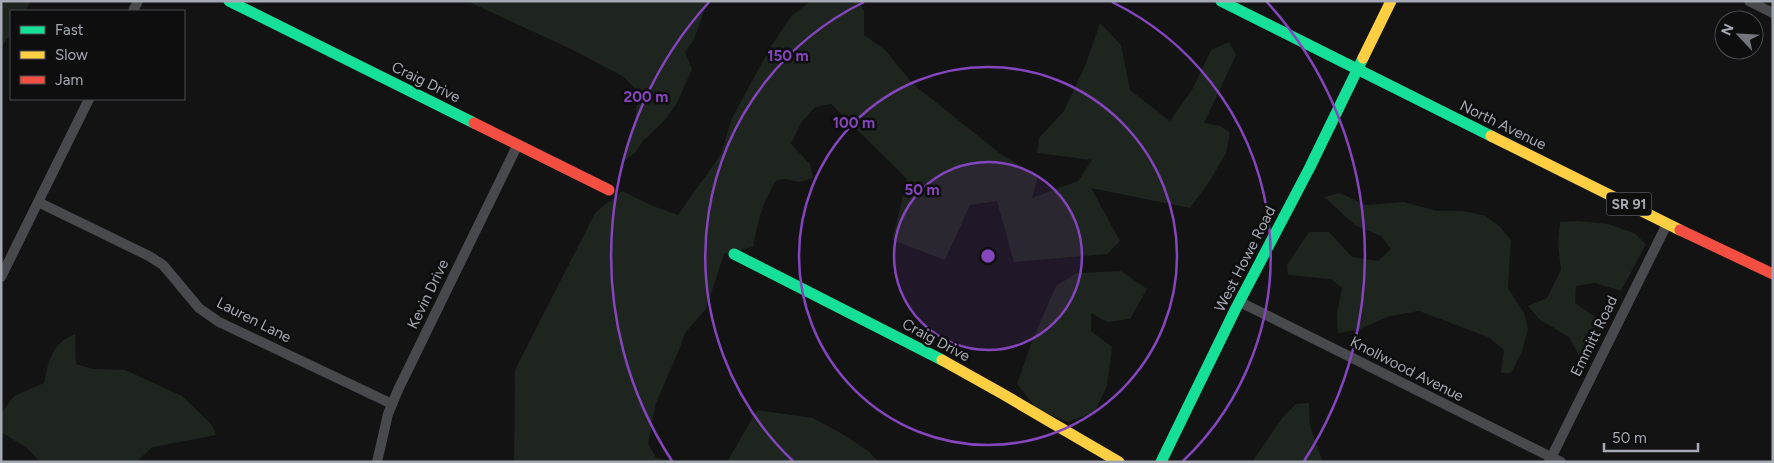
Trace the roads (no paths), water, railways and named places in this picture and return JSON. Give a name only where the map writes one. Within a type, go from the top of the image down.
[{"type":"main road","name":"Craig Drive","points":[[229,1],[609,190]]},
{"type":"main road","name":"North Avenue","points":[[1221,1],[1667,224],[1773,274]]},
{"type":"main road","name":"West Howe Road","points":[[1161,462],[1358,71],[1391,1]]},
{"type":"main road","name":"Craig Drive","points":[[734,254],[968,375],[1118,462]]},
{"type":"street","points":[[1749,1],[1773,13]]},
{"type":"street","points":[[1,277],[89,100]]},
{"type":"street","name":"Kevin Drive","points":[[377,462],[392,404],[518,144]]},
{"type":"street","name":"Lauren Lane","points":[[38,202],[149,256],[163,265],[199,308],[219,322],[392,404]]},
{"type":"street","name":"Emmitt Road","points":[[1550,459],[1667,224]]},
{"type":"street","name":"Knollwood Avenue","points":[[1240,302],[1550,459],[1561,462]]}]
